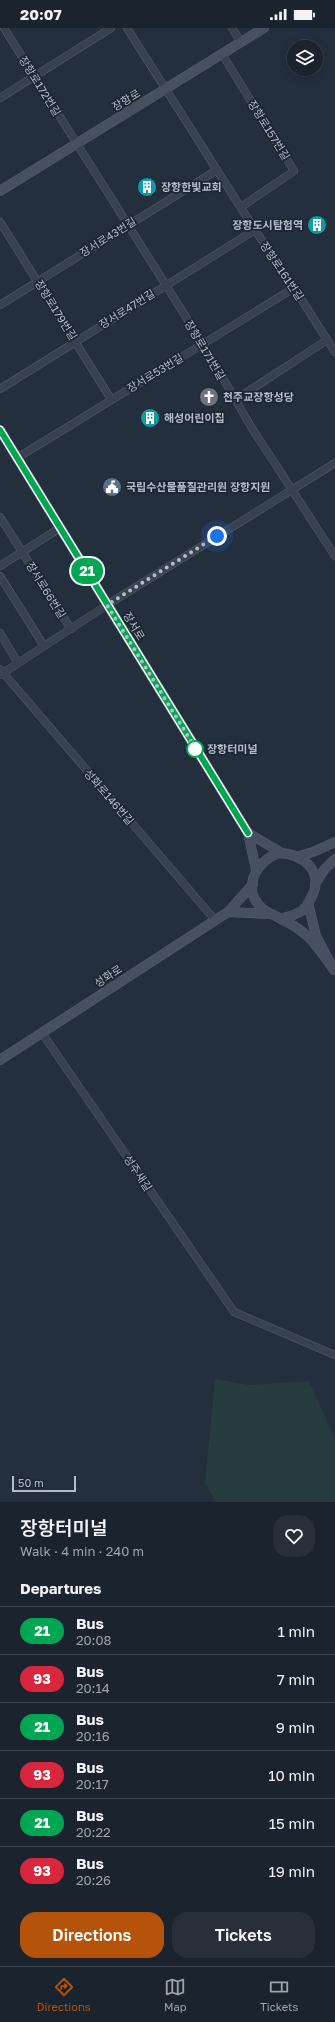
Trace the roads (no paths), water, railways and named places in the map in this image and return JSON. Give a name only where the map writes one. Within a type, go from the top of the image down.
[{"type":"main road","name":"장항로","points":[[0,191],[264,28]]},
{"type":"main road","name":"장서로","points":[[1,435],[17,458],[248,833]]},
{"type":"main road","points":[[248,833],[282,853],[299,856],[313,852],[335,842]]},
{"type":"main road","points":[[248,833],[256,870]]},
{"type":"main road","points":[[282,853],[270,856],[262,862],[256,870],[252,884],[257,901],[264,909],[299,928],[315,943],[334,971]]},
{"type":"main road","points":[[299,856],[307,862],[313,870],[316,884]]},
{"type":"main road","points":[[228,912],[277,917],[295,914],[304,909],[324,870],[335,859]]},
{"type":"main road","name":"성화로","points":[[0,1060],[228,912],[252,884]]},
{"type":"main road","points":[[308,903],[316,936],[334,971]]},
{"type":"street","name":"장항로172번길","points":[[4,28],[76,144]]},
{"type":"street","points":[[0,98],[111,28]]},
{"type":"street","name":"장항로161번길","points":[[127,28],[240,207],[334,351]]},
{"type":"street","points":[[232,28],[241,42]]},
{"type":"street","name":"장항로157번길","points":[[222,54],[294,171],[240,207]]},
{"type":"street","name":"장항로171번길","points":[[76,144],[203,344],[235,400],[335,556]]},
{"type":"street","name":"장서로43번길","points":[[0,305],[218,170]]},
{"type":"street","name":"장항로179번길","points":[[0,222],[111,399]]},
{"type":"street","name":"장서로47번길","points":[[0,389],[255,230]]},
{"type":"street","name":"장서로53번길","points":[[17,458],[294,288]]},
{"type":"street","points":[[235,400],[327,340]]},
{"type":"street","points":[[1,672],[18,663],[107,605],[335,463]]},
{"type":"street","name":"장서로66번길","points":[[0,517],[71,629]]},
{"type":"street","points":[[0,566],[60,528]]},
{"type":"street","points":[[0,576],[44,646]]},
{"type":"street","points":[[0,633],[18,663]]},
{"type":"street","name":"성화로146번길","points":[[1,672],[215,920]]},
{"type":"street","name":"성주새길","points":[[42,1033],[234,1312],[335,1356]]},
{"type":"place","name":"장항한빛교회","points":[[147,187]]},
{"type":"place","name":"장항도시탐험역","points":[[317,225]]},
{"type":"place","name":"천주교장항성당","points":[[209,397]]},
{"type":"place","name":"해성어린이집","points":[[150,418]]},
{"type":"place","name":"국립수산물품질관리원 장항지원","points":[[112,487]]},
{"type":"place","name":"장항터미널","points":[[195,749]]}]
